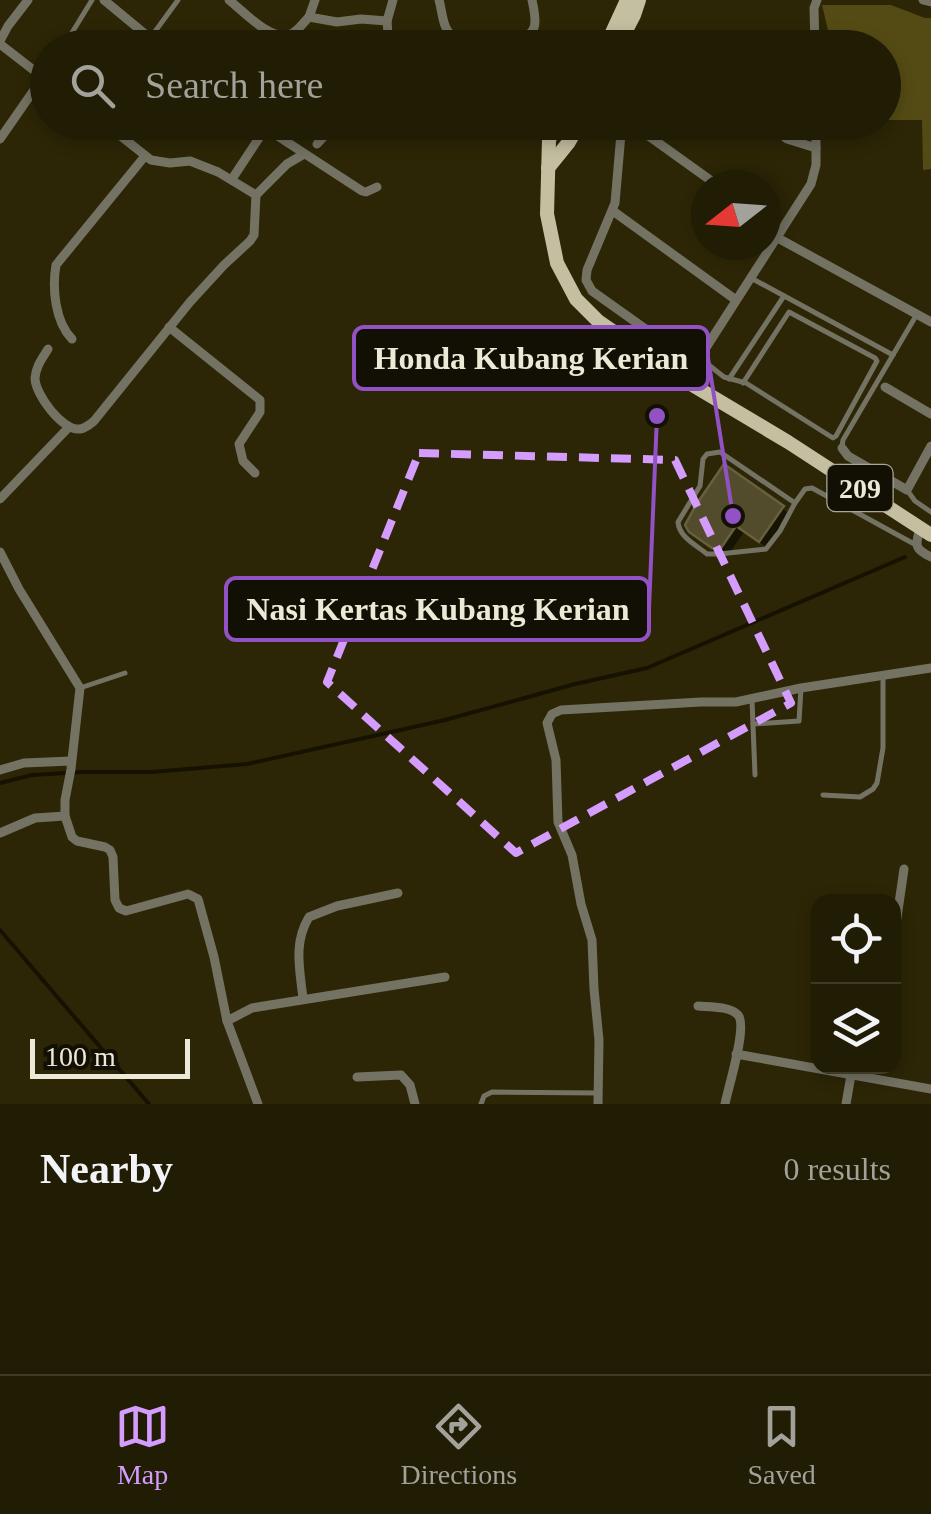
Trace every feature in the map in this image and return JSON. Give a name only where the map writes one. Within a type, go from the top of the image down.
[{"type":"main road","points":[[614,30],[627,0]]},
{"type":"main road","points":[[627,30],[639,0]]},
{"type":"main road","name":"209","points":[[549,140],[547,214],[557,263],[576,299],[598,321],[679,377],[925,531]]},
{"type":"main road","points":[[548,168],[571,140]]},
{"type":"street","points":[[28,0],[0,43],[30,65]]},
{"type":"street","points":[[104,0],[140,30]]},
{"type":"street","points":[[228,0],[267,30]]},
{"type":"street","points":[[297,30],[315,0]]},
{"type":"street","points":[[388,30],[393,0]]},
{"type":"street","points":[[439,0],[447,30]]},
{"type":"street","points":[[532,0],[537,23],[534,30]]},
{"type":"street","points":[[815,30],[814,8],[818,0]]},
{"type":"street","points":[[923,0],[931,2]]},
{"type":"street","points":[[308,17],[337,22],[387,22]]},
{"type":"street","points":[[0,139],[30,98]]},
{"type":"street","points":[[125,140],[159,163],[190,161],[256,196]]},
{"type":"street","points":[[232,180],[257,140]]},
{"type":"street","points":[[286,140],[362,192],[377,187]]},
{"type":"street","points":[[317,144],[321,140]]},
{"type":"street","points":[[621,140],[613,211],[586,270],[592,291],[675,350],[700,357],[761,260]]},
{"type":"street","points":[[654,140],[696,170]]},
{"type":"street","points":[[793,140],[816,148]]},
{"type":"street","points":[[781,229],[810,184],[816,166],[816,140]]},
{"type":"street","points":[[48,349],[37,366],[36,387],[40,396],[69,427],[78,429],[94,421],[224,264],[250,242],[254,235],[256,196],[287,164],[304,154]]},
{"type":"street","points":[[72,339],[63,328],[58,308],[54,288],[56,265],[145,156]]},
{"type":"street","points":[[613,211],[736,300]]},
{"type":"street","points":[[781,236],[931,322]]},
{"type":"street","points":[[169,328],[260,400],[260,412],[239,444],[243,461],[255,473]]},
{"type":"street","points":[[885,387],[931,414]]},
{"type":"street","points":[[0,499],[69,427]]},
{"type":"street","points":[[842,448],[848,456],[907,490],[931,446]]},
{"type":"street","points":[[925,531],[916,545],[931,558]]},
{"type":"street","points":[[0,552],[80,688],[65,816],[72,837],[110,850],[114,900],[119,908],[136,909],[188,894],[198,900],[227,1020],[258,1104]]},
{"type":"street","points":[[599,1098],[600,1040],[592,940],[572,855],[558,822],[556,760],[548,723],[552,714],[561,710],[752,700],[801,688],[931,668]]},
{"type":"street","points":[[0,770],[24,764],[71,765]]},
{"type":"street","points":[[0,833],[35,818],[65,816]]},
{"type":"street","points":[[900,894],[904,869]]},
{"type":"street","points":[[303,999],[299,940],[309,917],[337,906],[398,893]]},
{"type":"street","points":[[227,1020],[252,1008],[445,977]]},
{"type":"street","points":[[698,1006],[736,1012],[742,1024],[725,1104]]},
{"type":"street","points":[[736,1054],[811,1067]]},
{"type":"street","points":[[846,1104],[850,1074]]},
{"type":"street","points":[[874,1074],[931,1088]]},
{"type":"street","points":[[356,1077],[401,1075],[410,1085],[415,1104]]},
{"type":"lane","points":[[74,30],[92,0]]},
{"type":"lane","points":[[156,30],[178,0]]},
{"type":"lane","points":[[750,278],[893,354]]},
{"type":"lane","points":[[729,379],[784,296]]},
{"type":"lane","points":[[700,357],[724,377],[743,383],[832,438],[877,361],[790,312],[743,383]]},
{"type":"lane","points":[[842,448],[843,440],[917,314]]},
{"type":"lane","points":[[795,503],[720,452],[713,452],[703,459],[700,486],[678,527],[707,554],[759,551],[771,545],[795,503],[805,490],[812,488],[916,545]]},
{"type":"lane","points":[[907,490],[931,512]]},
{"type":"lane","points":[[80,688],[125,673]]},
{"type":"lane","points":[[823,795],[860,797],[877,783],[882,748],[883,674]]},
{"type":"lane","points":[[753,724],[799,721],[801,688]]},
{"type":"lane","points":[[752,700],[755,775]]},
{"type":"lane","points":[[481,1104],[484,1096],[492,1092],[599,1098]]},
{"type":"highlighted area","points":[[419,453],[675,460],[791,703],[516,853],[327,682]]},
{"type":"shaded area","points":[[822,5],[891,5],[931,18],[931,169],[923,170],[922,120],[901,120],[901,30],[828,30]]},
{"type":"building","points":[[724,464],[784,506],[759,542],[736,526],[721,548],[712,548],[685,525]]},
{"type":"waterway","points":[[0,783],[32,775],[152,772],[247,764],[445,720],[647,668],[905,557]]},
{"type":"waterway","points":[[0,930],[149,1104]]},
{"type":"place","name":"Nasi Kertas Kubang Kerian","points":[[657,416]]},
{"type":"place","name":"Honda Kubang Kerian","points":[[733,516]]}]
